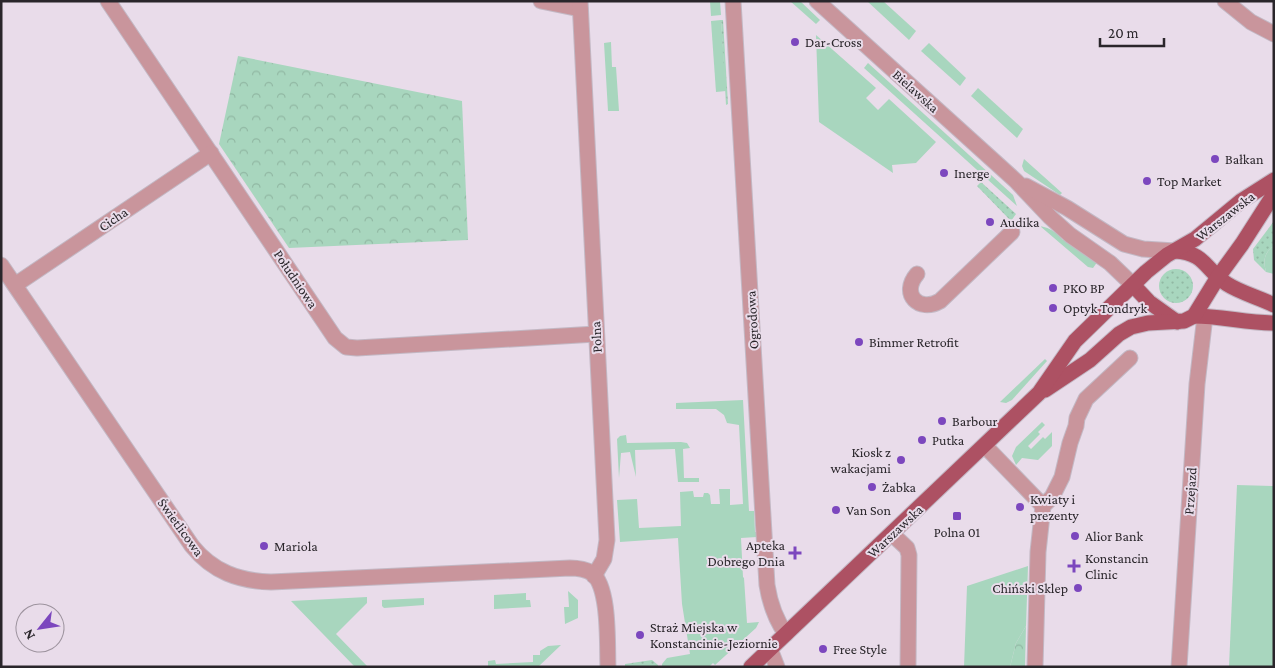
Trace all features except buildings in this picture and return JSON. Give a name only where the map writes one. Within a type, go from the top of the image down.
[{"type":"main road","name":"Warszawska","points":[[1175,251],[1195,239],[1242,201],[1274,180]]},
{"type":"main road","name":"Warszawska","points":[[1218,277],[1273,198]]},
{"type":"main road","points":[[1274,305],[1232,287],[1218,277],[1205,262],[1197,256],[1186,252],[1175,251],[1152,266],[1132,285],[1149,302],[1177,322],[1200,316],[1249,323],[1274,323]]},
{"type":"main road","points":[[1200,316],[1218,277]]},
{"type":"main road","name":"Warszawska","points":[[751,667],[1039,393],[1075,341],[1132,285]]},
{"type":"main road","name":"Warszawska","points":[[1039,393],[1090,360],[1131,327],[1148,323],[1177,322]]},
{"type":"street","name":"Południowa","points":[[108,1],[335,338],[346,346],[357,348],[596,334]]},
{"type":"street","points":[[541,1],[580,5]]},
{"type":"street","name":"Ogrodowa","points":[[733,1],[767,585],[769,600],[776,619],[786,634]]},
{"type":"street","name":"Bielawska","points":[[817,1],[1016,181],[1050,217],[1070,235],[1110,263],[1132,285]]},
{"type":"street","points":[[1225,1],[1251,22],[1274,34]]},
{"type":"street","name":"Polna","points":[[580,5],[607,547],[602,565],[594,576]]},
{"type":"street","name":"Cicha","points":[[15,285],[211,153]]},
{"type":"street","name":"Bielawska","points":[[1016,181],[1051,199],[1124,244],[1143,249],[1175,251]]},
{"type":"street","points":[[917,274],[910,286],[911,294],[920,304],[927,306],[935,304],[1012,232]]},
{"type":"street","name":"Świetlicowa","points":[[1,265],[192,546],[217,569],[243,580],[271,582],[570,568],[585,570],[594,576]]},
{"type":"street","name":"Przejazd","points":[[1179,667],[1200,316]]},
{"type":"street","points":[[1035,667],[1038,552],[1043,506],[1052,497],[1062,477],[1077,418],[1086,399],[1130,358]]},
{"type":"street","points":[[985,446],[1043,506]]},
{"type":"street","points":[[892,534],[907,548],[909,555],[908,667]]},
{"type":"street","points":[[594,576],[600,586],[604,602],[608,667]]},
{"type":"street","points":[[770,649],[777,667]]},
{"type":"green space","points":[[710,1],[720,1],[721,15],[711,16]]},
{"type":"green space","points":[[790,1],[800,1],[820,20],[816,24]]},
{"type":"green space","points":[[867,1],[883,1],[916,31],[909,40]]},
{"type":"green space","points":[[721,20],[726,91],[716,92],[711,21]]},
{"type":"green space","points":[[721,20],[723,20],[728,104],[726,105]]},
{"type":"green space","points":[[816,35],[876,88],[866,98],[878,110],[889,99],[936,142],[916,163],[892,165],[893,173],[819,122]]},
{"type":"green space","points":[[611,42],[612,67],[616,67],[619,111],[608,111],[604,43]]},
{"type":"green space","points":[[929,43],[966,78],[960,86],[921,51]]},
{"type":"green space","points":[[238,56],[462,101],[468,240],[289,248],[219,144]]},
{"type":"green space","points":[[868,63],[1013,195],[1017,206],[864,68]]},
{"type":"green space","points":[[978,88],[1023,129],[1017,138],[971,96]]},
{"type":"green space","points":[[1024,159],[1062,193],[1060,195],[1024,171],[1022,166]]},
{"type":"green space","points":[[981,182],[1016,214],[1011,221],[977,186]]},
{"type":"green space","points":[[1274,221],[1274,246],[1265,257],[1266,272],[1254,260],[1253,249]]},
{"type":"green space","points":[[1040,226],[1053,231],[1063,240],[1066,240],[1098,261],[1093,268],[1088,267]]},
{"type":"green space","points":[[1274,246],[1274,274],[1266,272],[1265,260],[1266,254]]},
{"type":"green space","points":[[1176,269],[1188,274],[1193,286],[1188,298],[1176,303],[1164,298],[1159,286],[1164,274]]},
{"type":"green space","points":[[1045,359],[1047,361],[1012,400],[1006,403],[1000,402]]},
{"type":"green space","points":[[743,400],[749,511],[754,511],[755,532],[758,532],[757,537],[741,538],[743,577],[747,623],[759,622],[756,628],[715,665],[713,663],[709,667],[662,667],[667,658],[690,654],[682,604],[678,538],[620,542],[617,500],[637,499],[639,528],[681,526],[680,492],[693,491],[694,497],[703,497],[704,493],[708,493],[711,504],[720,504],[719,489],[730,489],[730,505],[743,504],[739,425],[727,423],[724,415],[716,409],[676,409],[676,403]]},
{"type":"green space","points":[[1042,422],[1045,425],[1038,432],[1040,434],[1028,446],[1031,449],[1043,437],[1045,439],[1052,432],[1052,446],[1038,460],[1022,458],[1016,465],[1012,456],[1016,447]]},
{"type":"green space","points":[[626,435],[627,443],[687,443],[690,448],[683,449],[684,478],[699,478],[699,482],[678,482],[675,449],[635,450],[636,477],[630,452],[621,453],[619,478],[617,439],[620,436]]},
{"type":"green space","points":[[1237,485],[1274,486],[1274,667],[1229,667]]},
{"type":"green space","points":[[1028,566],[1026,626],[1016,643],[1010,667],[964,667],[967,586]]},
{"type":"green space","points":[[568,591],[578,600],[578,618],[565,624],[564,607],[569,607]]},
{"type":"green space","points":[[526,593],[526,600],[530,600],[531,607],[494,609],[494,595]]},
{"type":"green space","points":[[367,597],[367,603],[336,634],[368,667],[355,667],[291,601]]},
{"type":"green space","points":[[424,598],[424,605],[384,608],[382,606],[382,600]]},
{"type":"green space","points":[[1026,626],[1025,667],[1010,667],[1016,643]]},
{"type":"green space","points":[[561,645],[538,667],[488,667],[488,661],[495,660],[496,664],[533,662],[533,655],[540,655],[540,651],[548,646]]},
{"type":"green space","points":[[652,660],[658,667],[625,667],[625,664]]},
{"type":"place","name":"Dar-Cross","points":[[795,42]]},
{"type":"place","name":"Bałkan","points":[[1215,159]]},
{"type":"place","name":"Inerge","points":[[944,173]]},
{"type":"place","name":"Top Market","points":[[1147,181]]},
{"type":"place","name":"Audika","points":[[990,222]]},
{"type":"place","name":"PKO BP","points":[[1053,288]]},
{"type":"place","name":"Optyk Tondryk","points":[[1053,308]]},
{"type":"place","name":"Bimmer Retrofit","points":[[859,342]]},
{"type":"place","name":"Barbour","points":[[942,421]]},
{"type":"place","name":"Putka","points":[[922,440]]},
{"type":"place","name":"Kiosk z wakacjami","points":[[901,460]]},
{"type":"place","name":"Żabka","points":[[872,487]]},
{"type":"place","name":"Kwiaty i prezenty","points":[[1020,507]]},
{"type":"place","name":"Van Son","points":[[836,510]]},
{"type":"place","name":"Polna 01","points":[[957,516]]},
{"type":"place","name":"Alior Bank","points":[[1075,536]]},
{"type":"place","name":"Mariola","points":[[264,546]]},
{"type":"place","name":"Apteka Dobrego Dnia","points":[[795,553]]},
{"type":"place","name":"Konstancin Clinic","points":[[1074,566]]},
{"type":"place","name":"Chiński Sklep","points":[[1078,588]]},
{"type":"place","name":"Straż Miejska w Konstancinie-Jeziornie","points":[[640,635]]},
{"type":"place","name":"Free Style","points":[[823,649]]}]
